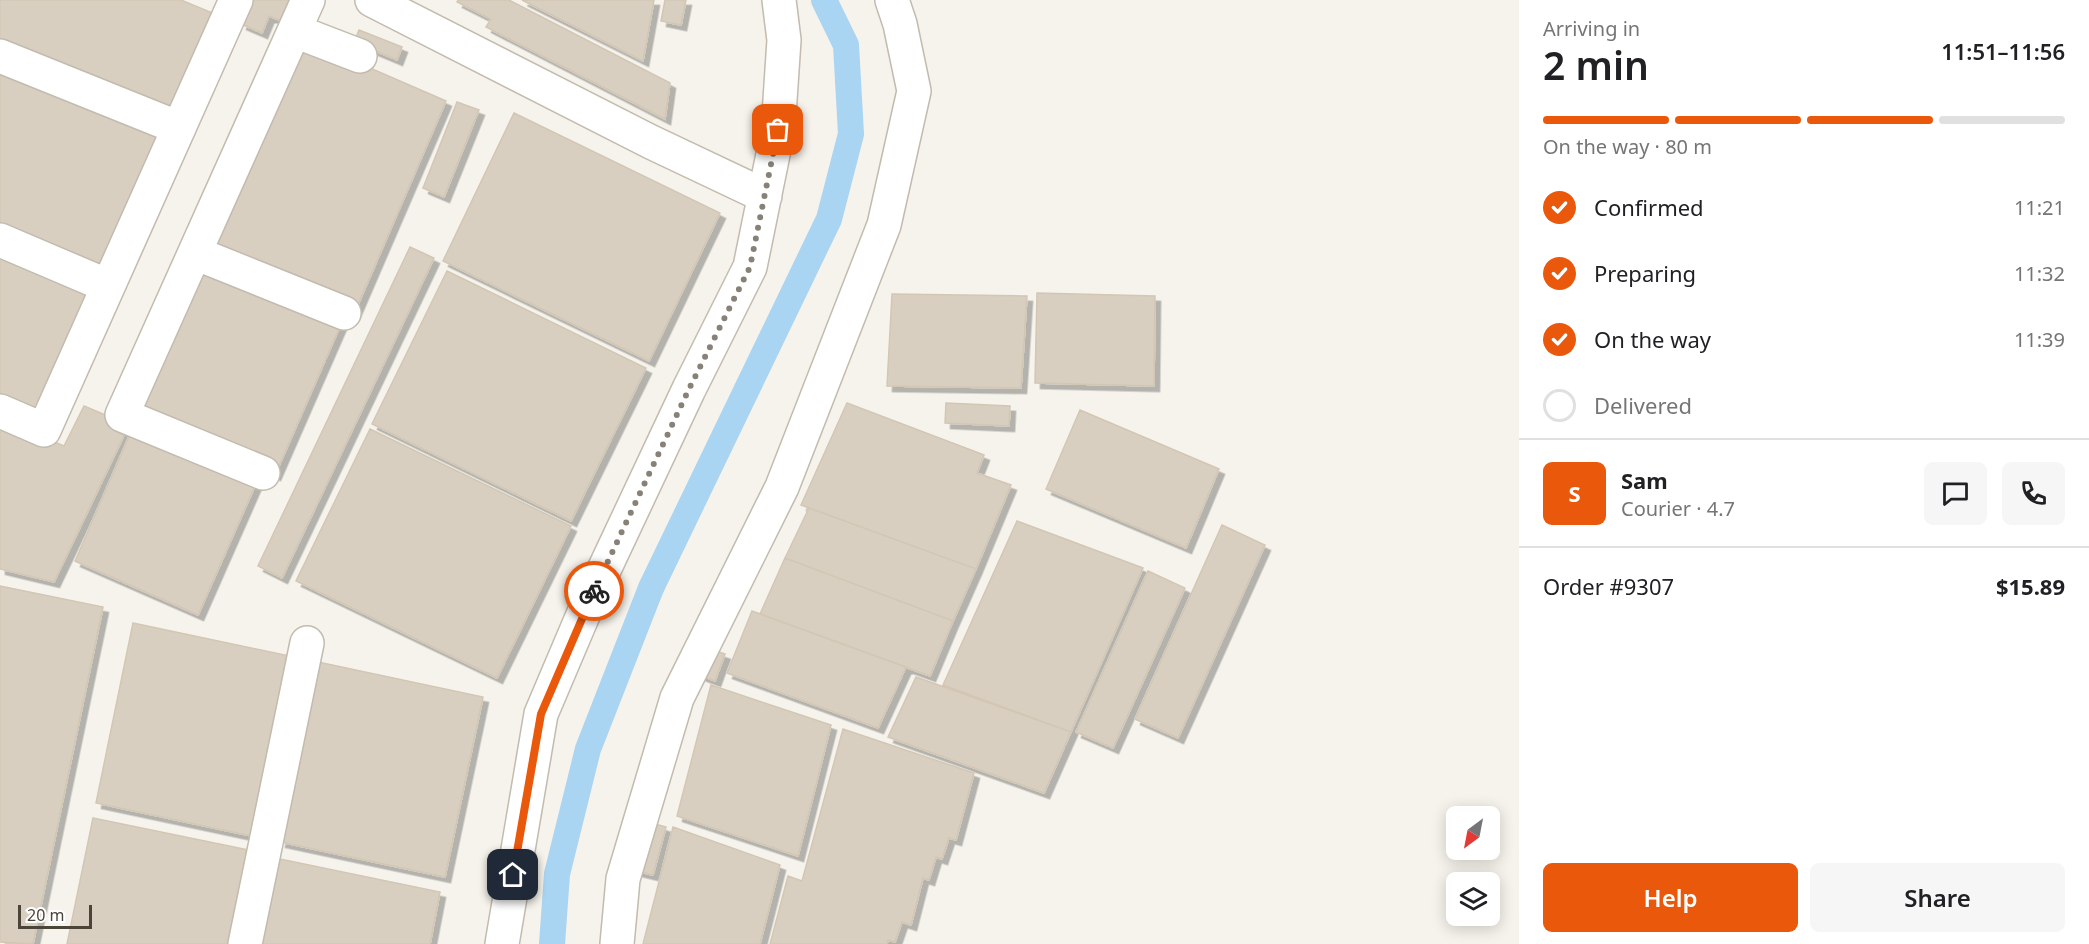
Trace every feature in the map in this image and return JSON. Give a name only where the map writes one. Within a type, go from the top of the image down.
[{"type":"lane","points":[[263,474],[122,415],[308,0]]},
{"type":"lane","points":[[372,0],[651,142],[765,196]]},
{"type":"lane","points":[[502,944],[541,714],[586,608],[689,389],[750,267],[778,130],[784,40],[779,0]]},
{"type":"lane","points":[[617,944],[623,879],[677,698],[782,487],[884,225],[914,91],[900,24],[892,0]]},
{"type":"lane","points":[[0,411],[44,430],[179,128],[226,3]]},
{"type":"lane","points":[[295,31],[360,56]]},
{"type":"lane","points":[[0,56],[179,128]]},
{"type":"lane","points":[[0,240],[108,286]]},
{"type":"lane","points":[[195,253],[344,313]]},
{"type":"lane","points":[[245,944],[307,643]]},
{"type":"building","points":[[0,0],[181,0],[217,15],[174,118],[0,44]]},
{"type":"building","points":[[251,0],[291,0],[295,26],[269,16],[262,33],[241,24]]},
{"type":"building","points":[[458,0],[509,0],[670,83],[665,119],[486,27],[491,19],[457,2]]},
{"type":"building","points":[[522,0],[654,0],[643,61]]},
{"type":"building","points":[[665,0],[686,0],[681,25],[661,21]]},
{"type":"building","points":[[359,30],[402,47],[397,60],[354,42]]},
{"type":"building","points":[[303,39],[446,101],[354,314],[212,252]]},
{"type":"building","points":[[0,60],[171,134],[110,274],[0,226]]},
{"type":"building","points":[[457,102],[479,110],[444,197],[423,188]]},
{"type":"building","points":[[514,113],[720,213],[649,361],[443,261]]},
{"type":"building","points":[[410,247],[434,258],[282,578],[258,566]]},
{"type":"building","points":[[0,251],[98,294],[43,419],[0,400]]},
{"type":"building","points":[[206,263],[342,322],[275,475],[139,415]]},
{"type":"building","points":[[447,271],[646,368],[571,521],[372,424]]},
{"type":"building","points":[[1037,293],[1155,296],[1154,386],[1035,383]]},
{"type":"building","points":[[892,294],[1027,296],[1021,388],[887,386]]},
{"type":"building","points":[[847,403],[984,455],[977,473],[1011,485],[976,569],[801,505]]},
{"type":"building","points":[[946,403],[1010,406],[1009,426],[945,423]]},
{"type":"building","points":[[84,406],[129,425],[54,582],[0,569],[0,419],[64,446]]},
{"type":"building","points":[[1080,410],[1219,469],[1186,548],[1046,489]]},
{"type":"building","points":[[134,425],[258,479],[198,615],[75,561]]},
{"type":"building","points":[[370,429],[571,526],[497,678],[296,581]]},
{"type":"building","points":[[809,508],[976,569],[953,621],[785,558]]},
{"type":"building","points":[[1017,521],[1143,568],[1071,732],[943,685]]},
{"type":"building","points":[[1222,525],[1265,545],[1178,738],[1135,719]]},
{"type":"building","points":[[785,558],[953,621],[930,676],[760,614]]},
{"type":"building","points":[[1148,571],[1185,588],[1113,748],[1076,732]]},
{"type":"building","points":[[0,586],[103,607],[33,944],[0,942]]},
{"type":"building","points":[[752,611],[906,667],[878,728],[727,673]]},
{"type":"building","points":[[133,623],[299,658],[261,838],[96,803]]},
{"type":"building","points":[[707,648],[725,654],[715,681],[697,674]]},
{"type":"building","points":[[318,662],[483,697],[445,877],[280,842]]},
{"type":"building","points":[[916,677],[1071,732],[1044,793],[888,737]]},
{"type":"building","points":[[711,685],[831,725],[798,856],[677,816]]},
{"type":"building","points":[[843,729],[974,773],[956,840],[949,838],[942,859],[936,857],[929,880],[923,878],[911,925],[902,922],[895,942],[888,940],[887,944],[770,944],[788,876],[802,881]]},
{"type":"building","points":[[93,818],[258,852],[239,944],[67,944]]},
{"type":"building","points":[[644,821],[666,827],[653,875],[632,870]]},
{"type":"building","points":[[673,827],[780,865],[760,944],[643,944]]},
{"type":"building","points":[[275,858],[440,892],[430,944],[258,944]]},
{"type":"waterway","points":[[552,944],[557,874],[588,749],[651,588],[829,219],[851,134],[846,45],[824,0]]},
{"type":"way so far","points":[[594,591],[689,389],[750,267],[778,130]]},
{"type":"route","points":[[513,875],[541,714],[594,591]]}]
